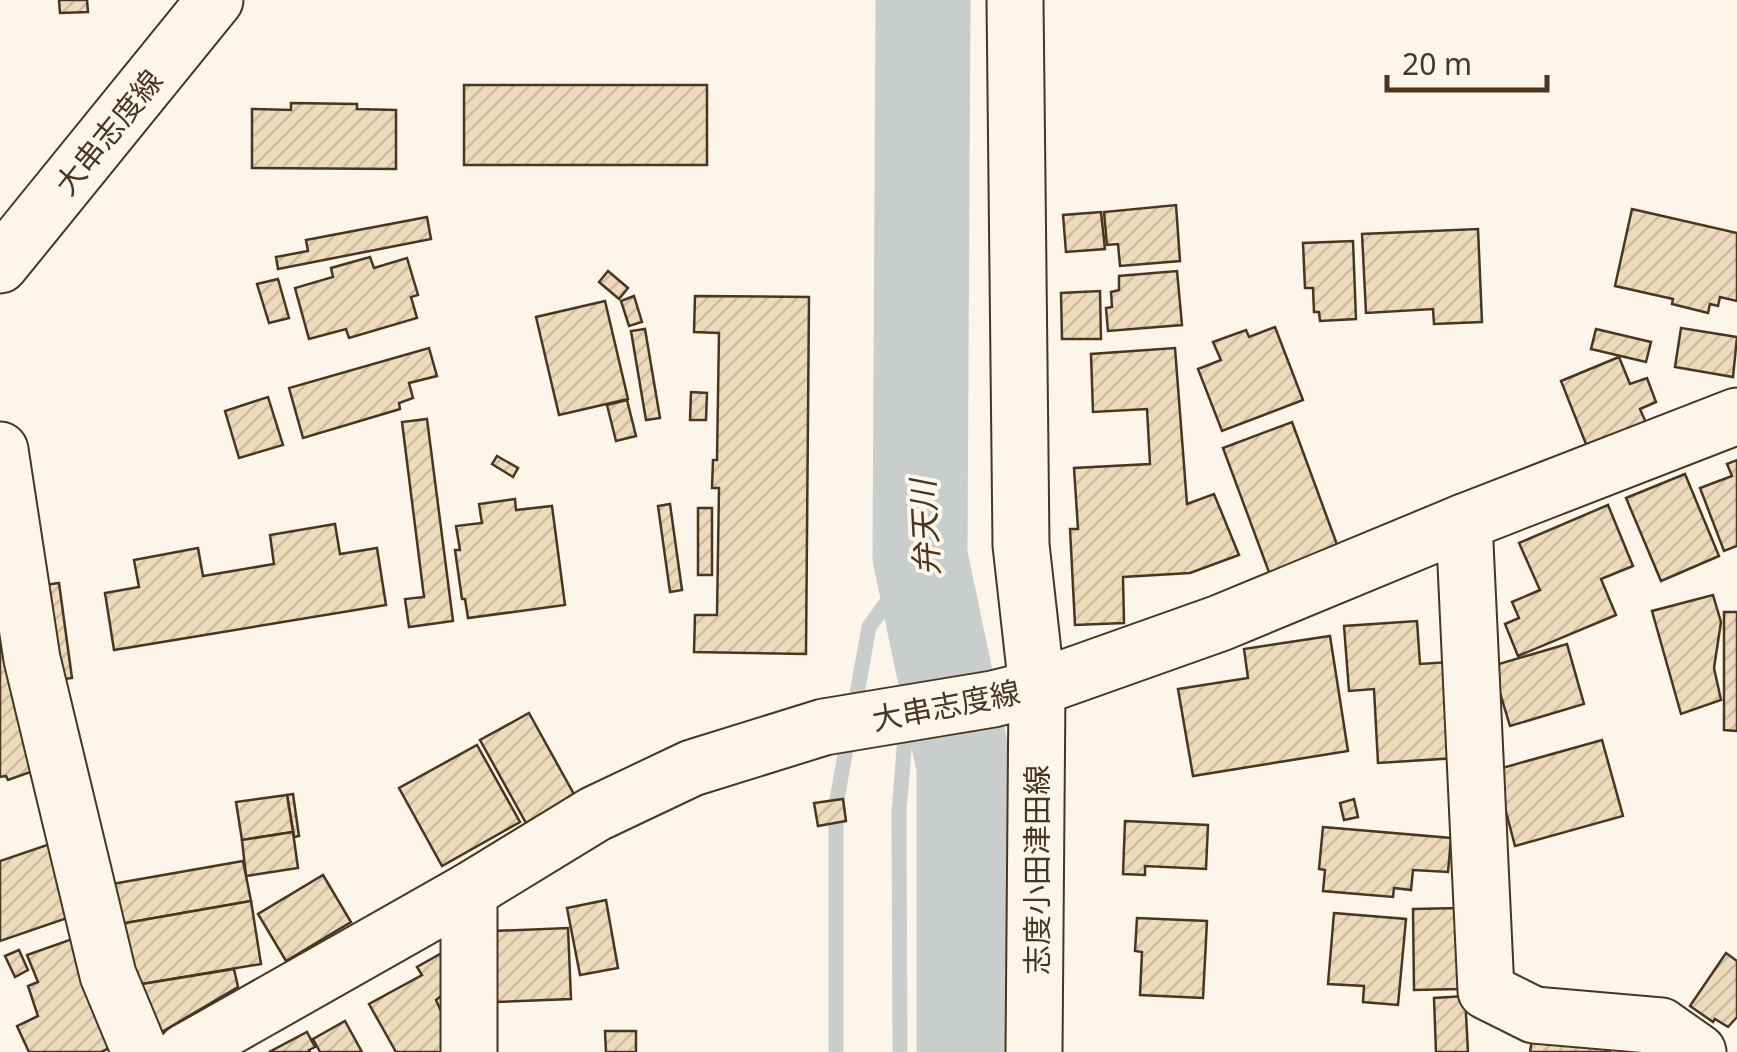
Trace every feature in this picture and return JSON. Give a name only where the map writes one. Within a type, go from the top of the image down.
[{"type":"main road","name":"大串志度線","points":[[0,265],[215,0]]},
{"type":"main road","name":"志度小田津田線","points":[[1015,0],[1021,545],[1037,688],[1034,1052]]},
{"type":"main road","name":"大串志度線","points":[[185,1052],[469,891],[595,814],[692,768],[824,727],[1037,688],[1220,623],[1464,522],[1737,416]]},
{"type":"main road","points":[[0,450],[32,659],[108,975],[140,1052]]},
{"type":"main road","points":[[1464,522],[1486,992],[1534,1016],[1661,1026],[1698,1052]]},
{"type":"main road","points":[[469,891],[469,1052]]},
{"type":"building","points":[[59,0],[87,0],[88,12],[60,13]]},
{"type":"building","points":[[464,85],[707,85],[707,165],[464,165]]},
{"type":"building","points":[[291,103],[357,104],[357,109],[396,110],[396,169],[252,168],[252,109],[291,110]]},
{"type":"building","points":[[1176,205],[1180,261],[1120,266],[1118,244],[1107,245],[1104,212]]},
{"type":"building","points":[[1632,209],[1737,233],[1737,301],[1720,297],[1718,306],[1710,304],[1708,313],[1672,304],[1673,299],[1615,286]]},
{"type":"building","points":[[1101,212],[1105,249],[1066,252],[1063,215]]},
{"type":"building","points":[[427,217],[431,239],[278,269],[276,257],[308,251],[306,240]]},
{"type":"building","points":[[1478,229],[1482,322],[1434,324],[1433,309],[1366,313],[1362,234]]},
{"type":"building","points":[[1353,241],[1356,319],[1320,321],[1319,312],[1314,312],[1313,288],[1305,288],[1303,243]]},
{"type":"building","points":[[370,257],[374,268],[407,258],[418,295],[411,297],[417,318],[349,338],[346,329],[309,339],[295,288],[333,277],[331,268]]},
{"type":"building","points":[[608,271],[628,288],[619,299],[599,282]]},
{"type":"building","points":[[1177,271],[1182,325],[1108,331],[1106,308],[1112,307],[1111,292],[1119,290],[1119,276]]},
{"type":"building","points":[[278,279],[289,318],[269,323],[257,284]]},
{"type":"building","points":[[1100,291],[1101,339],[1062,339],[1061,293]]},
{"type":"building","points":[[634,296],[642,322],[629,326],[621,301]]},
{"type":"building","points":[[695,296],[809,297],[806,654],[694,652],[695,615],[717,615],[719,488],[712,488],[713,460],[717,460],[719,333],[694,332]]},
{"type":"building","points":[[605,301],[628,399],[559,415],[536,317]]},
{"type":"building","points":[[1275,327],[1303,400],[1222,431],[1198,369],[1221,360],[1213,342],[1246,330],[1249,337]]},
{"type":"building","points":[[1681,328],[1737,337],[1733,377],[1675,367]]},
{"type":"building","points":[[645,329],[660,418],[646,420],[631,331]]},
{"type":"building","points":[[1596,329],[1651,342],[1646,362],[1591,349]]},
{"type":"building","points":[[429,348],[437,376],[409,383],[413,398],[399,403],[400,409],[303,438],[289,388]]},
{"type":"building","points":[[1175,348],[1187,504],[1214,494],[1239,555],[1190,573],[1123,577],[1124,623],[1075,625],[1070,529],[1078,529],[1074,468],[1150,464],[1147,409],[1093,412],[1091,354]]},
{"type":"building","points":[[1619,357],[1630,384],[1647,378],[1656,402],[1640,409],[1649,430],[1590,454],[1561,381]]},
{"type":"building","points":[[691,392],[707,393],[706,420],[690,420]]},
{"type":"building","points":[[268,397],[283,445],[239,458],[225,411]]},
{"type":"building","points":[[627,400],[636,436],[616,441],[607,405]]},
{"type":"building","points":[[427,419],[453,621],[409,627],[405,599],[424,597],[402,422]]},
{"type":"building","points":[[1292,422],[1339,550],[1270,575],[1223,448]]},
{"type":"building","points":[[497,456],[518,468],[513,477],[492,464]]},
{"type":"building","points":[[1737,460],[1737,546],[1724,551],[1700,488],[1732,476],[1727,464]]},
{"type":"building","points":[[1685,474],[1719,556],[1661,581],[1626,498]]},
{"type":"building","points":[[515,499],[516,510],[552,506],[565,605],[468,618],[455,550],[460,550],[456,526],[482,523],[479,504]]},
{"type":"building","points":[[670,504],[682,590],[670,592],[658,506]]},
{"type":"building","points":[[1608,505],[1633,566],[1601,579],[1616,615],[1518,656],[1505,624],[1519,618],[1512,602],[1540,590],[1519,543]]},
{"type":"building","points":[[698,508],[712,508],[712,575],[698,575]]},
{"type":"building","points":[[335,524],[340,554],[377,548],[386,605],[114,650],[105,593],[139,587],[134,560],[198,548],[203,576],[274,564],[270,535]]},
{"type":"building","points":[[0,556],[53,764],[8,780],[6,776],[0,777]]},
{"type":"building","points":[[59,583],[72,678],[50,681],[37,586]]},
{"type":"building","points":[[1713,595],[1721,622],[1714,668],[1721,700],[1681,714],[1652,611]]},
{"type":"building","points":[[1724,612],[1737,612],[1737,731],[1724,730]]},
{"type":"building","points":[[1417,621],[1420,664],[1449,662],[1456,758],[1378,763],[1374,689],[1349,691],[1344,626]]},
{"type":"building","points":[[1330,636],[1348,751],[1193,776],[1178,689],[1248,678],[1244,649]]},
{"type":"building","points":[[1567,644],[1584,704],[1510,726],[1492,666]]},
{"type":"building","points":[[529,713],[575,796],[526,823],[480,740]]},
{"type":"building","points":[[1602,740],[1623,816],[1515,846],[1495,770]]},
{"type":"building","points":[[477,745],[520,822],[442,866],[399,788]]},
{"type":"building","points":[[293,794],[299,836],[294,837],[287,795]]},
{"type":"building","points":[[287,795],[293,832],[242,840],[236,802]]},
{"type":"building","points":[[843,799],[846,821],[818,826],[814,803]]},
{"type":"building","points":[[1354,799],[1358,817],[1344,820],[1340,803]]},
{"type":"building","points":[[1125,821],[1208,825],[1206,869],[1145,866],[1145,875],[1123,874]]},
{"type":"building","points":[[1323,827],[1451,838],[1448,872],[1413,870],[1411,890],[1394,888],[1393,897],[1323,891],[1325,870],[1319,869]]},
{"type":"building","points":[[293,832],[298,868],[246,876],[242,840]]},
{"type":"building","points":[[50,844],[76,915],[0,941],[0,861]]},
{"type":"building","points":[[243,861],[251,901],[120,924],[112,884]]},
{"type":"building","points":[[323,875],[351,922],[286,961],[258,914]]},
{"type":"building","points":[[606,900],[618,968],[580,975],[567,908]]},
{"type":"building","points":[[251,901],[261,964],[130,986],[120,924]]},
{"type":"building","points":[[1459,908],[1460,989],[1414,990],[1413,909]]},
{"type":"building","points":[[1334,913],[1406,919],[1398,1005],[1363,1002],[1364,986],[1328,984]]},
{"type":"building","points":[[1137,918],[1207,921],[1203,998],[1140,995],[1142,952],[1135,951]]},
{"type":"building","points":[[568,928],[571,999],[497,1002],[494,931]]},
{"type":"building","points":[[75,938],[112,1047],[101,1052],[29,1052],[17,1026],[38,1016],[28,986],[38,982],[27,955]]},
{"type":"building","points":[[19,950],[28,970],[15,977],[5,956]]},
{"type":"building","points":[[447,950],[449,990],[436,1000],[452,1036],[451,1052],[396,1052],[369,1004],[422,975],[417,967]]},
{"type":"building","points":[[1726,953],[1737,961],[1737,1017],[1728,1027],[1690,1006]]},
{"type":"building","points":[[234,969],[238,987],[160,1033],[130,986]]},
{"type":"building","points":[[1465,996],[1468,1052],[1436,1052],[1434,998]]},
{"type":"building","points":[[345,1021],[362,1052],[320,1052],[313,1039]]},
{"type":"building","points":[[1534,1025],[1612,1036],[1610,1052],[1530,1052]]},
{"type":"building","points":[[605,1031],[636,1031],[636,1052],[606,1052]]},
{"type":"building","points":[[307,1032],[315,1047],[310,1052],[269,1052]]},
{"type":"waterway","name":"弁天川","points":[[923,0],[920,556],[964,766],[964,1052]]},
{"type":"waterway","points":[[854,710],[869,627],[920,556]]},
{"type":"waterway","points":[[908,701],[919,560]]},
{"type":"waterway","points":[[900,1052],[899,812],[906,724]]},
{"type":"waterway","points":[[836,1052],[836,805],[849,732]]}]
